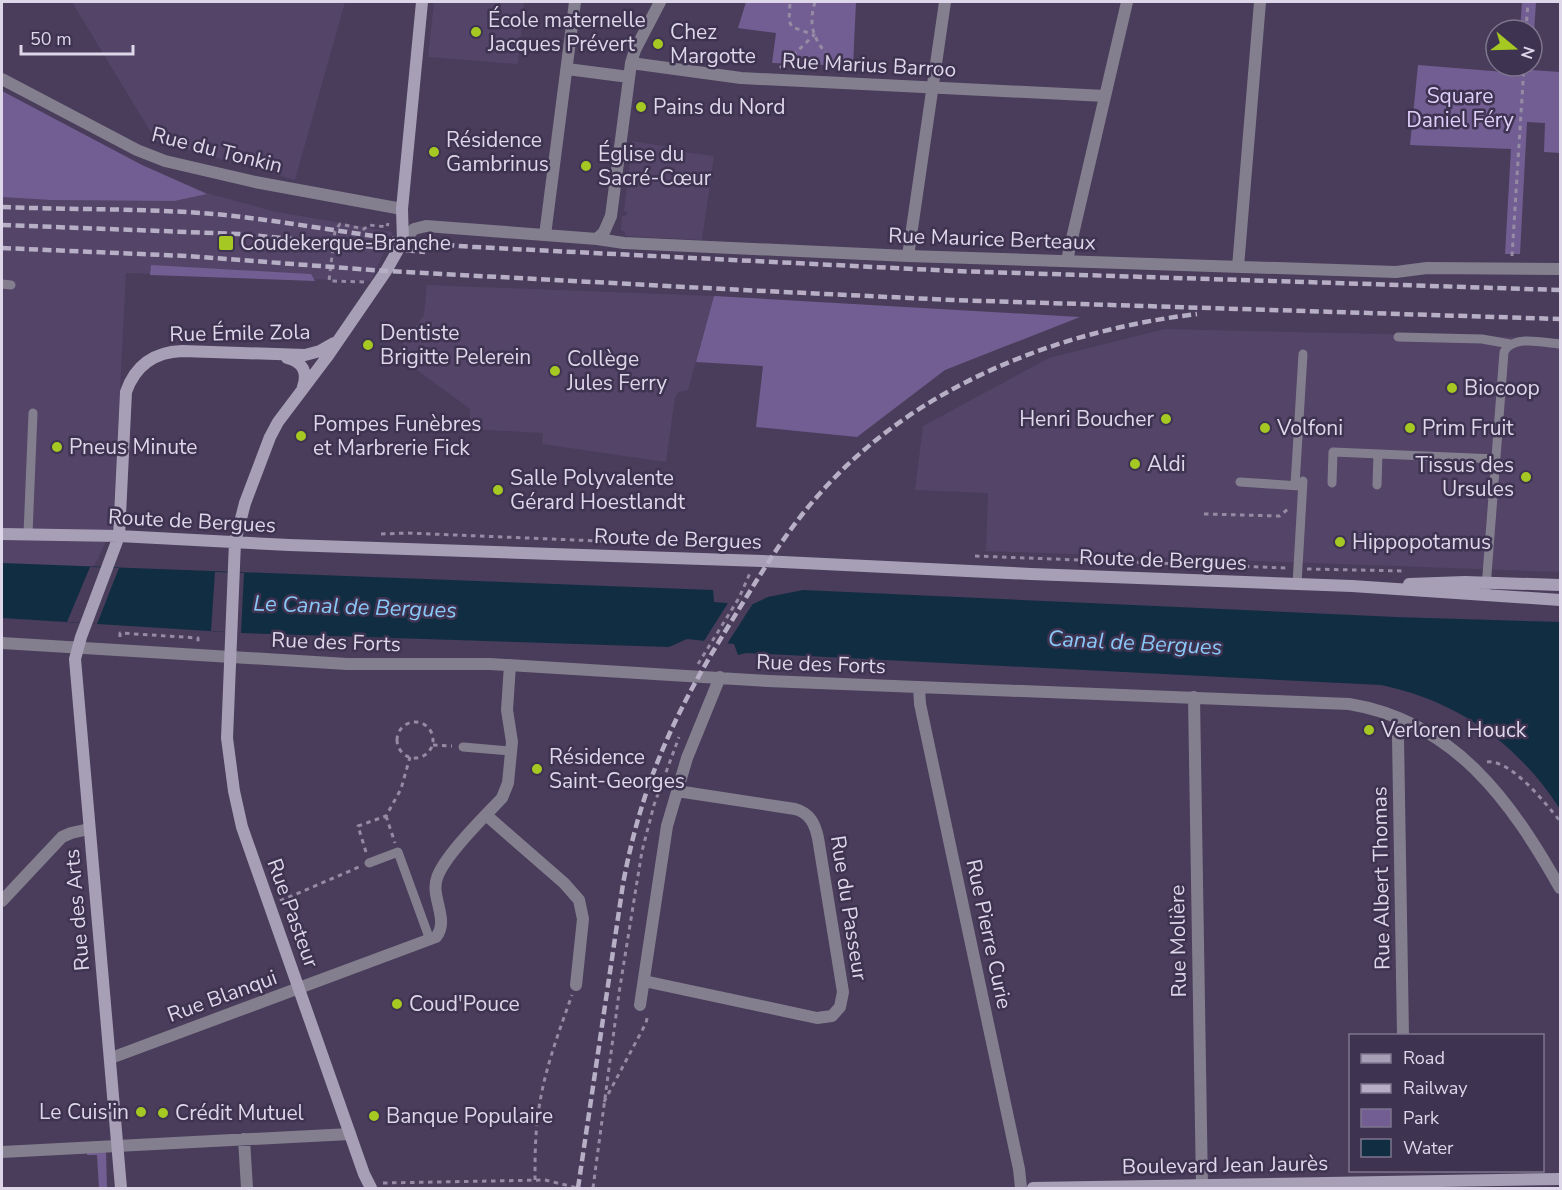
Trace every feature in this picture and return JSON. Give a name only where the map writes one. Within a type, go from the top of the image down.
[{"type":"street","points":[[403,241],[398,211],[422,2]]},
{"type":"street","points":[[545,235],[575,2]]},
{"type":"street","points":[[597,239],[604,232],[610,216],[631,63],[635,50],[660,2]]},
{"type":"street","points":[[908,256],[945,2]]},
{"type":"street","points":[[1067,260],[1127,2]]},
{"type":"street","points":[[1238,267],[1260,2]]},
{"type":"street","name":"Rue Marius Barroo","points":[[631,63],[712,75],[768,79],[1105,96]]},
{"type":"street","points":[[567,69],[629,77]]},
{"type":"street","name":"Rue du Tonkin","points":[[2,79],[137,150],[165,161],[268,185],[398,211]]},
{"type":"street","name":"Rue Maurice Berteaux","points":[[398,211],[409,222],[423,226],[624,243],[908,256],[1396,272],[1421,268],[1560,269]]},
{"type":"street","points":[[403,241],[414,229],[423,226]]},
{"type":"street","name":"Rue Pasteur","points":[[370,1186],[242,827],[227,738],[235,542],[243,509],[270,437],[278,422],[375,288],[403,241]]},
{"type":"street","name":"Rue Émile Zola","points":[[141,366],[151,359],[173,351],[280,356],[315,353],[339,339]]},
{"type":"street","points":[[280,356],[296,360],[304,368],[306,385]]},
{"type":"street","name":"Rue des Arts","points":[[121,1188],[75,665],[78,646],[119,536],[125,398],[130,381],[141,366]]},
{"type":"street","name":"Route de Bergues","points":[[2,534],[119,536],[1353,586],[1560,600]]},
{"type":"street","name":"Route de Bergues","points":[[1353,586],[1486,583],[1560,585]]},
{"type":"street","name":"Rue des Forts","points":[[2,642],[358,664],[510,665],[768,681],[1340,703],[1376,710],[1442,740],[1477,770],[1508,806],[1560,888]]},
{"type":"street","points":[[430,940],[438,935],[441,926],[435,894],[437,876],[447,860],[505,793],[512,737],[506,703],[510,665]]},
{"type":"street","points":[[645,1006],[644,981],[663,846],[687,758],[720,677]]},
{"type":"street","name":"Rue Pierre Curie","points":[[919,687],[920,704],[1019,1169],[1021,1188]]},
{"type":"street","name":"Rue Molière","points":[[1194,697],[1202,1187]]},
{"type":"street","name":"Rue Albert Thomas","points":[[1402,721],[1398,737],[1403,1034]]},
{"type":"street","name":"Rue du Passeur","points":[[644,981],[817,1018],[832,1016],[840,1007],[843,992],[818,838],[809,816],[795,809],[677,791]]},
{"type":"street","points":[[486,815],[564,883],[579,900],[583,919],[576,985]]},
{"type":"street","points":[[2,902],[58,840],[71,833],[89,829]]},
{"type":"street","name":"Rue Blanqui","points":[[111,1058],[430,940]]},
{"type":"street","points":[[2,1152],[350,1134]]},
{"type":"street","points":[[244,1139],[247,1188]]},
{"type":"street","name":"Boulevard Jean Jaurès","points":[[1033,1188],[1202,1187],[1406,1176],[1560,1179]]},
{"type":"lane","points":[[1398,337],[1482,339],[1510,344],[1519,341],[1560,344]]},
{"type":"lane","points":[[1485,596],[1503,356],[1510,344]]},
{"type":"lane","points":[[1297,584],[1302,497],[1300,484],[1303,354]]},
{"type":"lane","points":[[28,534],[33,412]]},
{"type":"lane","points":[[1332,483],[1333,452],[1496,459]]},
{"type":"lane","points":[[1377,485],[1378,454]]},
{"type":"lane","points":[[1240,482],[1300,484]]},
{"type":"lane","points":[[463,747],[511,751]]},
{"type":"lane","points":[[369,863],[398,852],[430,940]]},
{"type":"path","points":[[790,2],[789,21],[792,27],[814,36]]},
{"type":"path","points":[[815,2],[811,29],[817,43],[851,83]]},
{"type":"path","points":[[1527,18],[1528,2]]},
{"type":"path","points":[[768,79],[814,36]]},
{"type":"path","points":[[1512,268],[1523,78]]},
{"type":"path","points":[[375,288],[362,282],[329,281],[331,236],[340,224],[364,229],[369,225],[387,228],[398,211]]},
{"type":"path","points":[[1204,514],[1280,516],[1302,497]]},
{"type":"path","points":[[691,676],[739,598]]},
{"type":"path","points":[[120,633],[198,638]]},
{"type":"path","points":[[409,723],[420,723],[429,729],[433,745],[422,757],[410,757],[401,751],[397,741],[400,730],[409,723]]},
{"type":"path","points":[[592,1188],[642,851],[654,805],[682,732]]},
{"type":"path","points":[[433,745],[463,747]]},
{"type":"path","points":[[269,905],[369,863],[358,826],[386,816],[402,789],[410,757]]},
{"type":"path","points":[[1486,763],[1494,762],[1508,769],[1532,789],[1560,821]]},
{"type":"path","points":[[386,816],[398,852]]},
{"type":"path","points":[[535,1180],[535,1139],[539,1106],[546,1076],[576,985]]},
{"type":"path","points":[[603,1105],[646,1023],[645,1006]]},
{"type":"path","points":[[370,1186],[535,1180],[552,1181],[578,1188]]},
{"type":"shaded area","points":[[72,2],[345,2],[295,180],[156,141]]},
{"type":"shaded area","name":"École maternelle Jacques Prévert","points":[[434,2],[524,2],[518,64],[428,57]]},
{"type":"shaded area","points":[[2,91],[142,165],[207,193],[272,211],[393,232],[371,281],[126,273],[113,527],[67,622],[2,618]]},
{"type":"shaded area","points":[[632,141],[714,156],[702,240],[625,236],[625,231],[621,231],[622,216],[626,216],[627,212],[624,211]]},
{"type":"shaded area","name":"Collège Jules Ferry","points":[[427,285],[714,296],[688,390],[679,392],[675,397],[666,462],[542,444],[543,433],[470,429],[470,409],[395,354],[424,315]]},
{"type":"shaded area","points":[[1165,329],[1560,338],[1560,572],[986,551],[988,493],[915,490],[923,426],[1049,358]]},
{"type":"green space","points":[[746,2],[856,2],[853,66],[772,63],[776,33],[738,28]]},
{"type":"green space","points":[[1522,2],[1536,2],[1535,18],[1521,18]]},
{"type":"green space","name":"Square Daniel Féry","points":[[1418,65],[1484,70],[1484,78],[1544,78],[1544,71],[1560,72],[1560,153],[1544,152],[1545,123],[1527,122],[1520,254],[1505,254],[1511,149],[1410,145]]},
{"type":"green space","points":[[2,91],[142,165],[207,194],[174,201],[51,200],[2,197]]},
{"type":"green space","points":[[151,265],[311,274],[315,281],[150,275]]},
{"type":"green space","points":[[714,296],[1080,317],[945,370],[857,437],[756,427],[763,366],[696,362]]},
{"type":"green space","points":[[106,1151],[107,1188],[99,1188],[97,1155],[87,1155],[87,1152]]},
{"type":"water","points":[[2,563],[713,590],[714,602],[751,605],[768,597],[803,590],[1396,617],[1560,622],[1560,809],[1525,764],[1484,729],[1436,702],[1381,685],[746,653],[738,655],[734,644],[687,639],[669,647],[241,633],[2,618]]},
{"type":"pier","points":[[90,567],[119,568],[97,624],[67,622]]},
{"type":"pier","points":[[215,572],[244,573],[241,633],[211,631]]},
{"type":"pier","points":[[728,603],[752,605],[727,644],[704,641]]},
{"type":"railway","points":[[2,207],[141,210],[225,215],[443,245],[474,247],[954,271],[1560,290]]},
{"type":"railway","points":[[2,225],[240,234],[425,252]]},
{"type":"railway","points":[[2,248],[187,256],[386,271],[952,300],[1560,319]]},
{"type":"railway","points":[[578,1188],[623,884],[640,812],[651,779],[678,716],[711,654],[781,544],[803,513],[853,460],[895,426],[940,396],[988,371],[1091,334],[1144,322],[1197,314]]},
{"type":"place","name":"École maternelle Jacques Prévert","points":[[476,32]]},
{"type":"place","name":"Chez Margotte","points":[[658,44]]},
{"type":"place","name":"Pains du Nord","points":[[641,107]]},
{"type":"place","name":"Résidence Gambrinus","points":[[434,152]]},
{"type":"place","name":"Église du Sacré-Cœur","points":[[586,166]]},
{"type":"place","name":"Coudekerque-Branche","points":[[226,243]]},
{"type":"place","name":"Dentiste Brigitte Pelerein","points":[[368,345]]},
{"type":"place","name":"Collège Jules Ferry","points":[[555,371]]},
{"type":"place","name":"Biocoop","points":[[1452,388]]},
{"type":"place","name":"Henri Boucher","points":[[1166,419]]},
{"type":"place","name":"Volfoni","points":[[1265,428]]},
{"type":"place","name":"Prim Fruit","points":[[1410,428]]},
{"type":"place","name":"Pompes Funèbres et Marbrerie Fick","points":[[301,436]]},
{"type":"place","name":"Pneus Minute","points":[[57,447]]},
{"type":"place","name":"Aldi","points":[[1135,464]]},
{"type":"place","name":"Tissus des Ursules","points":[[1526,477]]},
{"type":"place","name":"Salle Polyvalente Gérard Hoestlandt","points":[[498,490]]},
{"type":"place","name":"Hippopotamus","points":[[1340,542]]},
{"type":"place","name":"Verloren Houck","points":[[1369,730]]},
{"type":"place","name":"Résidence Saint-Georges","points":[[537,769]]},
{"type":"place","name":"Coud'Pouce","points":[[397,1004]]},
{"type":"place","name":"Le Cuis'in","points":[[141,1112]]},
{"type":"place","name":"Crédit Mutuel","points":[[163,1113]]},
{"type":"place","name":"Banque Populaire","points":[[374,1116]]},
{"type":"water label","name":"Le Canal de Bergues","points":[[355,607]]},
{"type":"water label","name":"Canal de Bergues","points":[[1135,643]]}]
